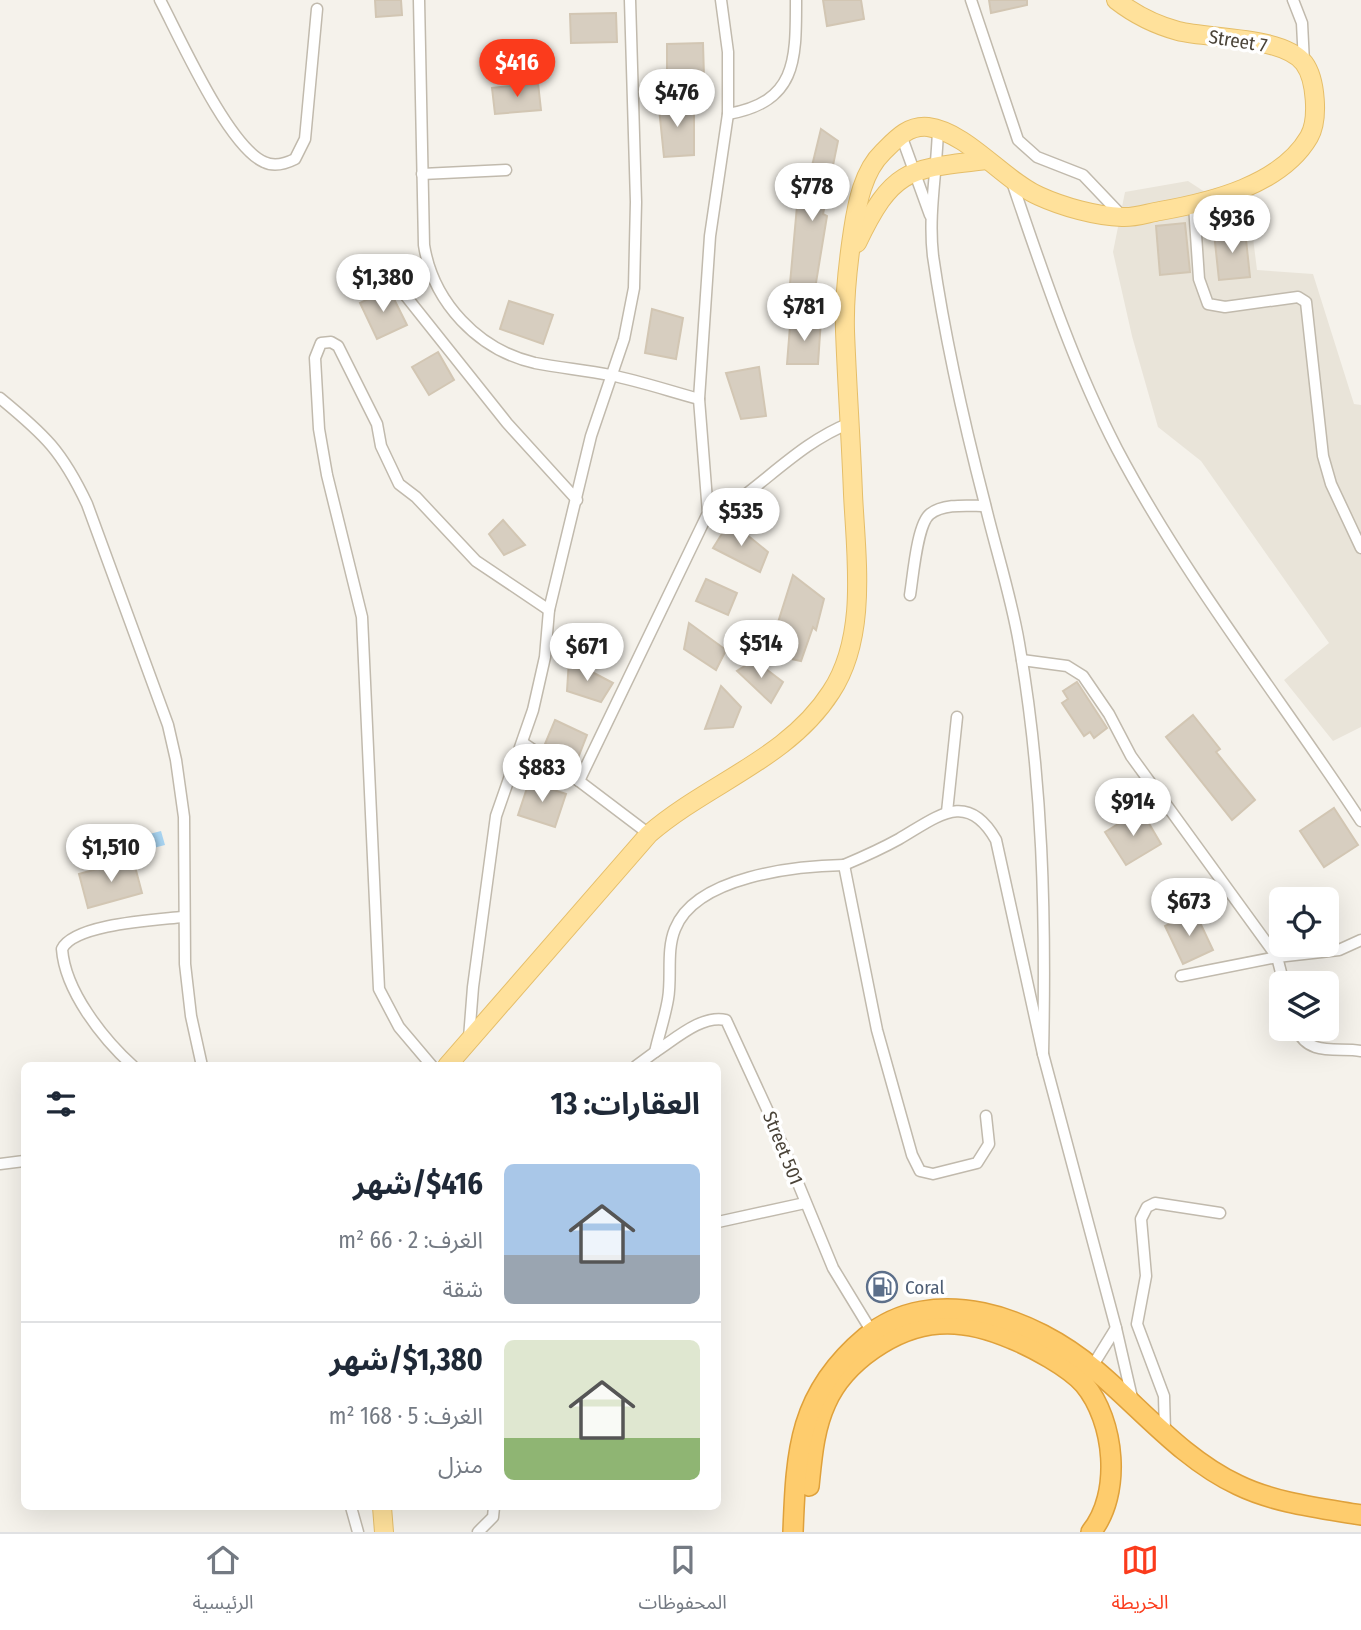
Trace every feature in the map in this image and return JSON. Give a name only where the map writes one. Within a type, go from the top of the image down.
[{"type":"highway","points":[[793,1532],[800,1440],[816,1393],[847,1353],[876,1338],[922,1327],[962,1324],[993,1331],[1088,1375],[1133,1404],[1186,1452],[1237,1485],[1300,1504],[1361,1515]]},
{"type":"highway","points":[[805,1532],[815,1432],[827,1400],[876,1338]]},
{"type":"highway","points":[[1088,1375],[1108,1439],[1113,1482],[1100,1521],[1091,1532]]},
{"type":"main road","name":"Street 7","points":[[1116,0],[1132,13],[1173,30],[1264,43],[1287,51],[1304,63]]},
{"type":"main road","points":[[450,1062],[649,834],[672,814],[717,784],[775,752],[811,720],[834,688],[850,643],[858,589],[845,326],[848,260],[857,200],[876,159],[908,129],[924,126],[938,129],[986,160],[1012,182],[1042,198],[1123,217],[1194,205],[1245,188],[1302,149],[1314,128],[1317,107],[1304,63]]},
{"type":"main road","points":[[848,260],[874,207],[891,185],[908,173],[937,166],[986,160]]},
{"type":"main road","points":[[382,1510],[384,1532]]},
{"type":"street","points":[[160,0],[233,134],[262,162],[278,165],[295,159],[305,139],[317,9]]},
{"type":"street","points":[[419,0],[422,174],[427,267],[446,305],[468,326],[509,354],[537,363],[613,375],[699,399]]},
{"type":"street","points":[[469,1038],[491,843],[502,795],[523,743],[545,657],[549,611],[591,436],[624,339],[634,288],[636,202],[631,0]]},
{"type":"street","points":[[579,781],[705,521],[708,506],[699,435],[699,399],[710,236],[728,114],[728,51],[721,0]]},
{"type":"street","points":[[728,114],[757,108],[780,90],[789,77],[796,39],[796,0]]},
{"type":"street","points":[[971,0],[1018,140],[1037,157],[1083,175],[1123,217]]},
{"type":"street","points":[[1293,0],[1302,23],[1304,63]]},
{"type":"street","points":[[938,129],[937,166],[930,218],[933,255],[985,506],[1022,660],[1043,850],[1043,1054]]},
{"type":"street","points":[[901,135],[930,218]]},
{"type":"street","points":[[422,174],[506,170]]},
{"type":"street","points":[[1012,182],[1073,355],[1117,449],[1214,606],[1361,821]]},
{"type":"street","points":[[1194,205],[1199,279],[1208,304],[1225,307],[1298,297],[1306,302],[1323,456],[1331,484],[1361,548]]},
{"type":"street","points":[[405,295],[507,423],[577,500]]},
{"type":"street","points":[[429,1062],[399,1027],[379,989],[362,617],[327,475],[319,429],[314,358],[321,343],[331,342],[338,346],[377,424],[381,446],[398,484],[421,501],[469,555],[549,611]]},
{"type":"street","points":[[0,398],[55,445],[73,475],[87,504],[168,725],[183,792],[182,917],[191,1016],[201,1062]]},
{"type":"street","points":[[705,521],[737,502],[805,446],[850,423]]},
{"type":"street","points":[[910,595],[922,528],[929,514],[948,507],[985,506]]},
{"type":"street","points":[[1022,660],[1067,666],[1083,676],[1109,714],[1131,756],[1269,946]]},
{"type":"street","points":[[947,811],[957,717]]},
{"type":"street","points":[[523,743],[649,834]]},
{"type":"street","points":[[641,1062],[655,1052],[668,999],[674,931],[695,903],[715,891],[770,873],[817,865],[844,865],[877,852],[947,811],[962,810],[975,815],[988,826],[996,840],[1043,1054],[1116,1328],[1133,1404]]},
{"type":"street","points":[[844,865],[877,1030],[912,1155],[920,1171],[933,1174],[977,1163],[989,1144],[986,1116]]},
{"type":"street","points":[[129,1062],[97,1030],[70,976],[62,949],[71,938],[90,931],[182,917]]},
{"type":"street","points":[[1339,950],[1361,940]]},
{"type":"street","points":[[1181,976],[1277,957],[1281,971]]},
{"type":"street","name":"Street 501","points":[[655,1052],[702,1022],[712,1019],[726,1020],[772,1120],[833,1268],[876,1338]]},
{"type":"street","points":[[1307,1041],[1324,1050],[1361,1051]]},
{"type":"street","points":[[0,1164],[21,1161]]},
{"type":"street","points":[[721,1221],[805,1203]]},
{"type":"street","points":[[1165,1432],[1164,1396],[1137,1324],[1146,1276],[1141,1219],[1147,1208],[1155,1203],[1220,1213]]},
{"type":"street","points":[[1088,1375],[1116,1328]]},
{"type":"street","points":[[352,1510],[358,1532]]},
{"type":"street","points":[[478,1532],[492,1517],[493,1510]]},
{"type":"shaded area","points":[[1188,181],[1251,222],[1257,270],[1313,274],[1354,404],[1361,405],[1361,727],[1333,741],[1284,680],[1329,643],[1201,461],[1158,427],[1132,336],[1113,252],[1125,192]]},
{"type":"water","points":[[161,831],[165,845],[138,852],[134,838]]},
{"type":"building","points":[[375,0],[401,0],[402,15],[376,17]]},
{"type":"building","points":[[823,0],[861,0],[864,19],[827,26]]},
{"type":"building","points":[[989,0],[1027,0],[1027,5],[991,13]]},
{"type":"building","points":[[616,13],[617,42],[571,43],[570,14]]},
{"type":"building","points":[[703,43],[704,77],[667,78],[667,44]]},
{"type":"building","points":[[538,83],[541,110],[495,114],[492,88]]},
{"type":"building","points":[[658,98],[694,108],[694,155],[664,157]]},
{"type":"building","points":[[821,129],[838,141],[823,214],[827,216],[812,307],[789,295],[797,206],[802,207]]},
{"type":"building","points":[[1185,223],[1190,272],[1160,275],[1156,226]]},
{"type":"building","points":[[1245,230],[1250,277],[1219,280],[1214,233]]},
{"type":"building","points":[[389,289],[407,325],[377,339],[360,303]]},
{"type":"building","points":[[509,301],[553,315],[543,344],[500,329]]},
{"type":"building","points":[[652,309],[683,318],[676,359],[645,353]]},
{"type":"building","points":[[821,319],[818,364],[787,364],[790,326]]},
{"type":"building","points":[[438,352],[454,380],[429,395],[412,367]]},
{"type":"building","points":[[759,367],[766,416],[741,419],[726,373]]},
{"type":"building","points":[[503,520],[525,545],[504,555],[489,534]]},
{"type":"building","points":[[730,521],[768,552],[760,572],[713,548]]},
{"type":"building","points":[[793,575],[824,599],[816,630],[813,627],[801,661],[768,654]]},
{"type":"building","points":[[706,579],[737,593],[728,615],[696,601]]},
{"type":"building","points":[[689,623],[726,650],[716,670],[684,649]]},
{"type":"building","points":[[569,660],[613,683],[601,702],[567,691]]},
{"type":"building","points":[[754,660],[783,682],[771,703],[737,671]]},
{"type":"building","points":[[1077,682],[1107,728],[1094,738],[1090,732],[1084,736],[1062,703],[1068,699],[1063,691]]},
{"type":"building","points":[[721,686],[741,707],[733,727],[705,729]]},
{"type":"building","points":[[1193,715],[1220,749],[1216,752],[1255,800],[1232,820],[1166,737]]},
{"type":"building","points":[[555,720],[587,735],[578,758],[545,744]]},
{"type":"building","points":[[529,782],[566,794],[555,827],[518,815]]},
{"type":"building","points":[[1334,808],[1358,845],[1324,867],[1300,831]]},
{"type":"building","points":[[1141,810],[1161,844],[1126,865],[1105,832]]},
{"type":"building","points":[[133,859],[142,893],[88,908],[79,874]]},
{"type":"building","points":[[1195,912],[1213,950],[1183,964],[1165,926]]},
{"type":"place","name":"Coral","points":[[882,1287]]}]
